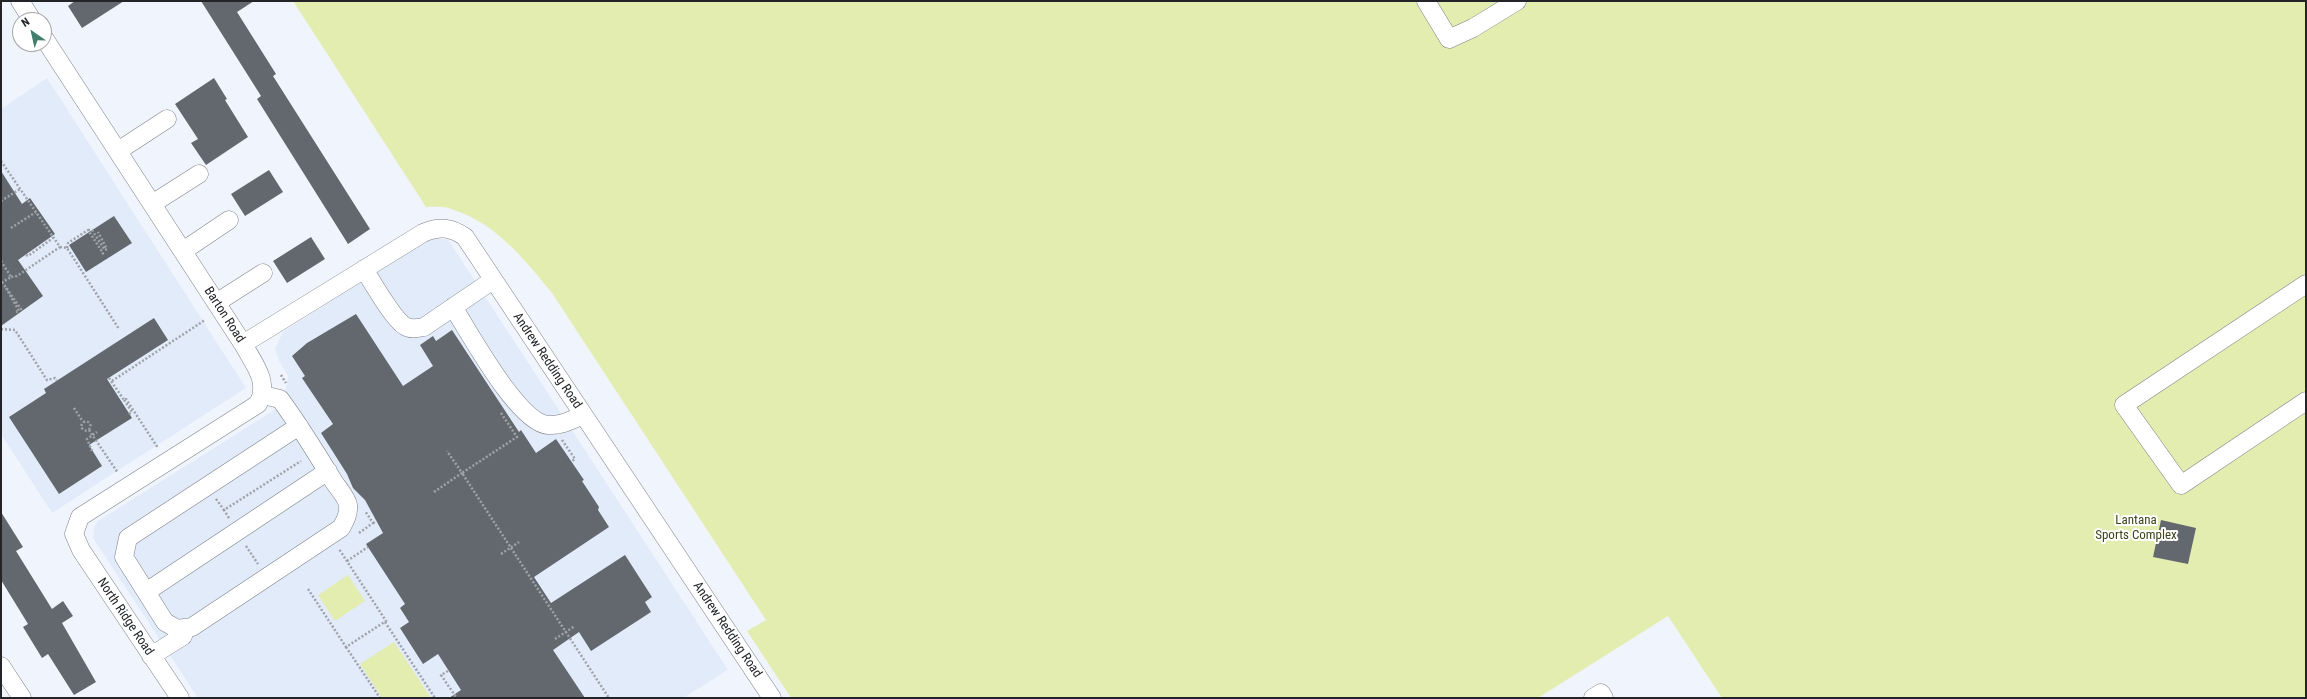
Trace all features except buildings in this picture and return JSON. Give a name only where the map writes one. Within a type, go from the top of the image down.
[{"type":"street","points":[[20,1],[27,12]]},
{"type":"street","points":[[1426,1],[1449,39],[1474,28],[1517,1]]},
{"type":"street","name":"Barton Road","points":[[52,50],[244,344],[263,381],[263,395]]},
{"type":"street","points":[[118,151],[167,119]]},
{"type":"street","points":[[152,204],[199,174]]},
{"type":"street","points":[[183,251],[229,220]]},
{"type":"street","name":"Andrew Redding Road","points":[[244,344],[423,233],[433,228],[456,230],[465,237],[772,698]]},
{"type":"street","points":[[364,269],[397,318],[405,326],[415,329],[424,327],[493,280]]},
{"type":"street","points":[[216,303],[263,273]]},
{"type":"street","points":[[2306,284],[2124,405],[2181,485],[2306,401]]},
{"type":"street","points":[[454,307],[520,408],[532,419],[547,425],[551,425],[564,423],[583,415]]},
{"type":"street","points":[[263,395],[280,399],[299,426],[348,504],[348,516],[341,528],[192,627],[177,629],[165,622],[124,557],[128,538],[299,426]]},
{"type":"street","name":"North Ridge Road","points":[[180,698],[81,550],[74,534],[80,517],[258,404],[263,395]]},
{"type":"street","points":[[146,592],[328,471]]},
{"type":"street","points":[[151,656],[182,636],[186,628]]},
{"type":"street","points":[[1,666],[22,698]]},
{"type":"street","points":[[1593,698],[1601,693],[1604,698]]},
{"type":"path","points":[[1,161],[60,247]]},
{"type":"path","points":[[1,201],[20,188]]},
{"type":"path","points":[[11,228],[36,212]]},
{"type":"path","points":[[88,230],[92,230],[105,250],[107,249],[98,232]]},
{"type":"path","points":[[67,248],[68,243],[88,230]]},
{"type":"path","points":[[88,230],[103,253],[101,256]]},
{"type":"path","points":[[26,255],[28,256],[53,238]]},
{"type":"path","points":[[23,307],[21,308],[2,283],[11,277],[17,276],[60,247],[67,248],[119,329]]},
{"type":"path","points":[[1,261],[11,277]]},
{"type":"path","points":[[6,288],[19,311],[16,312]]},
{"type":"path","points":[[112,381],[205,320]]},
{"type":"path","points":[[1,329],[15,330],[47,380],[54,378],[57,381]]},
{"type":"path","points":[[110,378],[132,412],[129,414]]},
{"type":"path","points":[[124,400],[126,399],[158,448]]},
{"type":"path","points":[[74,408],[83,422],[82,428],[86,431],[89,430]]},
{"type":"path","points":[[434,492],[517,437],[500,411]]},
{"type":"path","points":[[83,422],[90,423],[89,430],[118,474]]},
{"type":"path","points":[[551,425],[575,459],[572,461]]},
{"type":"path","points":[[92,451],[87,439],[97,432]]},
{"type":"path","points":[[447,451],[609,698]]},
{"type":"path","points":[[232,524],[224,510],[303,460]]},
{"type":"path","points":[[373,523],[377,521]]},
{"type":"path","points":[[243,540],[261,568]]},
{"type":"path","points":[[501,554],[519,542]]},
{"type":"path","points":[[337,547],[435,698]]},
{"type":"path","points":[[347,561],[368,547]]},
{"type":"path","points":[[308,589],[380,698]]},
{"type":"path","points":[[346,647],[385,622]]},
{"type":"path","points":[[555,639],[575,626]]},
{"type":"path","points":[[448,671],[441,675],[456,697]]},
{"type":"shaded area","points":[[47,78],[246,388],[52,513],[1,434],[1,109]]},
{"type":"shaded area","points":[[431,237],[448,240],[728,670],[683,698],[198,698],[93,538],[94,528],[98,521],[284,404],[288,376],[279,361],[275,349],[283,332]]},
{"type":"green space","name":"Lantana Sports Complex","points":[[293,1],[2306,1],[2306,698],[1722,698],[1668,616],[1538,698],[791,698],[747,631],[766,620],[552,293],[520,255],[482,223],[467,215],[448,208],[426,207]]},
{"type":"green space","points":[[348,575],[365,601],[335,621],[318,595]]},
{"type":"green space","points":[[394,642],[431,698],[382,698],[360,664]]}]
